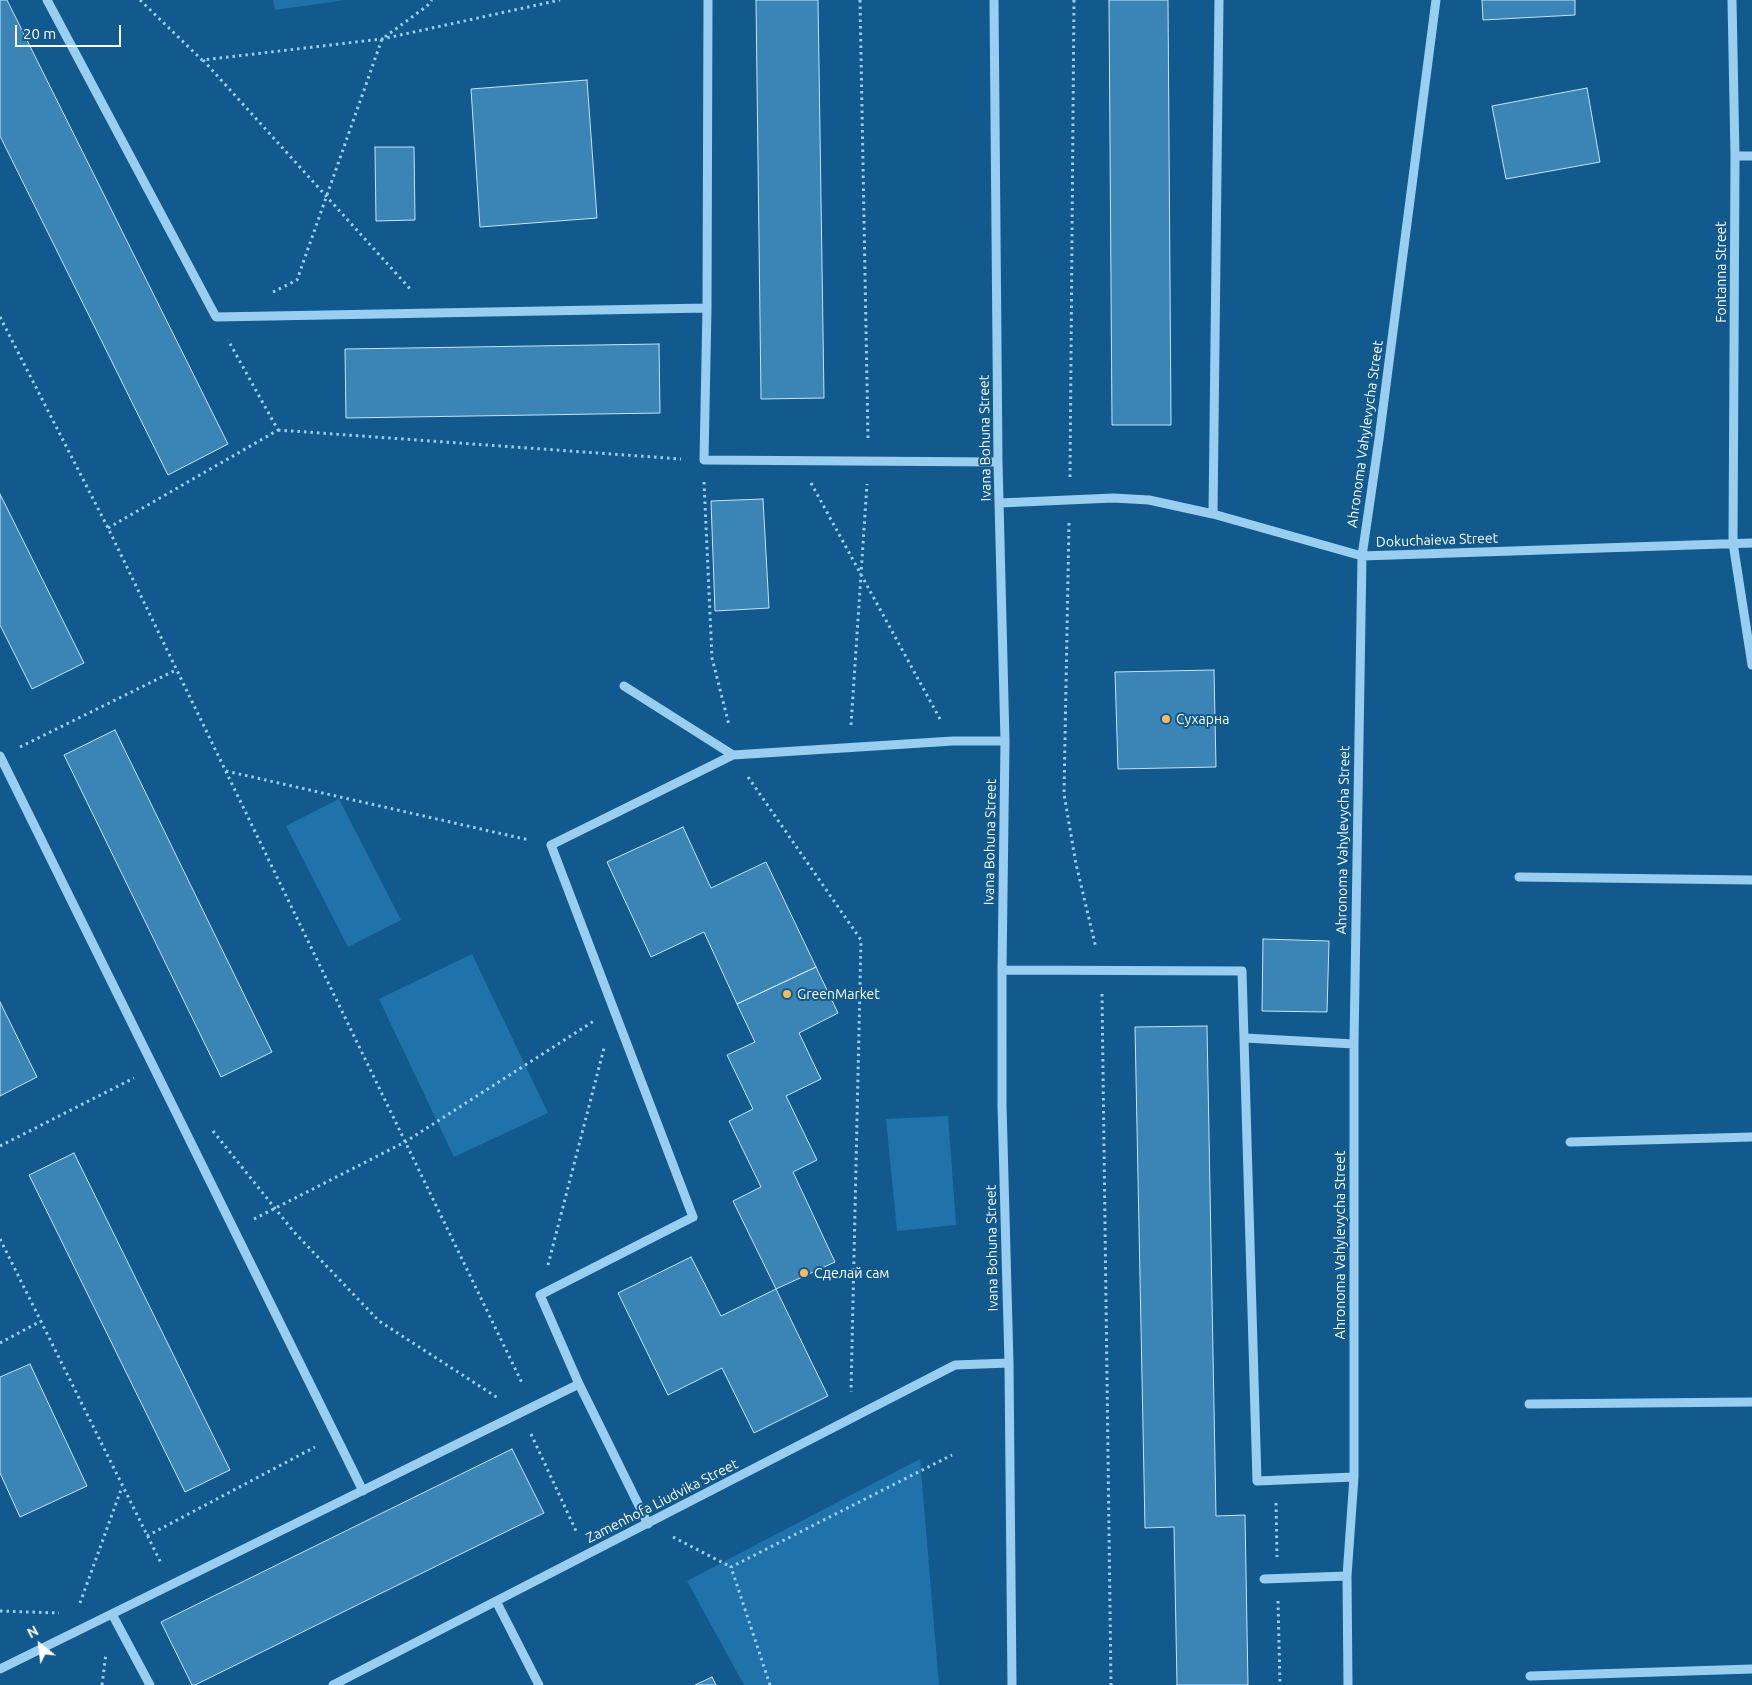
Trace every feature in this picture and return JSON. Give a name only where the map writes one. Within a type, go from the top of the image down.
[{"type":"street","points":[[47,0],[216,317],[707,308]]},
{"type":"street","points":[[708,0],[707,308],[704,460],[998,462]]},
{"type":"street","name":"Ivana Bohuna Street","points":[[994,0],[998,462],[1005,741],[1002,1105],[1009,1363],[1012,1685]]},
{"type":"street","points":[[1213,514],[1219,0]]},
{"type":"street","name":"Ahronoma Vahylevycha Street","points":[[1348,1685],[1347,1576],[1354,1477],[1354,1044],[1362,556],[1436,0]]},
{"type":"street","name":"Fontanna Street","points":[[1732,0],[1735,156],[1733,543],[1752,665]]},
{"type":"street","points":[[1735,156],[1752,156]]},
{"type":"street","name":"Dokuchaieva Street","points":[[1000,502],[1113,498],[1149,500],[1213,514],[1362,556],[1752,543]]},
{"type":"street","points":[[624,686],[732,755]]},
{"type":"street","points":[[648,1524],[579,1384],[540,1295],[693,1217],[551,845],[732,755],[953,741],[1005,741]]},
{"type":"street","points":[[0,756],[363,1490]]},
{"type":"street","points":[[1519,877],[1752,880]]},
{"type":"street","points":[[1002,970],[1242,971],[1257,1481],[1354,1477]]},
{"type":"street","points":[[1245,1038],[1354,1044]]},
{"type":"street","points":[[1570,1142],[1752,1137]]},
{"type":"street","name":"Zamenhofa Liudvika Street","points":[[333,1685],[956,1365],[1009,1363]]},
{"type":"street","points":[[0,1669],[579,1384]]},
{"type":"street","points":[[1529,1404],[1752,1402]]},
{"type":"street","points":[[1264,1579],[1347,1576]]},
{"type":"street","points":[[496,1601],[539,1685]]},
{"type":"street","points":[[112,1614],[150,1685]]},
{"type":"street","points":[[1530,1676],[1752,1669]]},
{"type":"path","points":[[140,0],[202,60],[432,313]]},
{"type":"path","points":[[267,295],[297,280],[382,39],[427,6],[432,0]]},
{"type":"path","points":[[202,60],[382,39],[560,0]]},
{"type":"path","points":[[850,748],[869,461],[860,0]]},
{"type":"path","points":[[1074,0],[1064,794],[1076,864],[1102,970],[1111,1685]]},
{"type":"path","points":[[0,317],[108,528],[533,1406]]},
{"type":"path","points":[[216,317],[278,430]]},
{"type":"path","points":[[108,528],[278,430],[704,460],[712,658],[728,717],[732,755],[861,940],[851,1399]]},
{"type":"path","points":[[798,461],[953,741]]},
{"type":"path","points":[[0,756],[176,670]]},
{"type":"path","points":[[226,772],[551,845]]},
{"type":"path","points":[[234,1229],[405,1142],[614,1009]]},
{"type":"path","points":[[540,1295],[604,1047]]},
{"type":"path","points":[[0,1146],[154,1068]]},
{"type":"path","points":[[209,1126],[294,1232],[379,1321],[521,1412],[578,1535]]},
{"type":"path","points":[[0,1239],[172,1584]]},
{"type":"path","points":[[0,1343],[41,1321]]},
{"type":"path","points":[[147,1536],[336,1436]]},
{"type":"path","points":[[731,1566],[952,1455]]},
{"type":"path","points":[[80,1604],[123,1486]]},
{"type":"path","points":[[648,1524],[731,1566],[770,1685]]},
{"type":"path","points":[[0,1611],[67,1613]]},
{"type":"shaded area","points":[[273,0],[345,0],[275,10]]},
{"type":"shaded area","points":[[339,799],[401,920],[348,947],[286,826]]},
{"type":"shaded area","points":[[472,954],[548,1113],[454,1157],[379,999]]},
{"type":"shaded area","points":[[948,1116],[956,1225],[897,1231],[886,1119]]},
{"type":"shaded area","points":[[920,1459],[939,1685],[744,1685],[687,1581]]},
{"type":"building","points":[[0,0],[7,0],[228,444],[168,475],[0,136]]},
{"type":"building","points":[[756,0],[818,0],[824,398],[761,399]]},
{"type":"building","points":[[1109,0],[1168,0],[1171,425],[1112,425]]},
{"type":"building","points":[[1482,0],[1575,0],[1575,15],[1483,20]]},
{"type":"building","points":[[587,80],[597,218],[480,227],[471,89]]},
{"type":"building","points":[[1587,88],[1600,162],[1506,179],[1492,106]]},
{"type":"building","points":[[375,147],[414,147],[415,220],[376,221]]},
{"type":"building","points":[[659,344],[660,413],[346,418],[345,349]]},
{"type":"building","points":[[0,494],[84,663],[32,689],[0,625]]},
{"type":"building","points":[[763,499],[769,608],[715,611],[711,501]]},
{"type":"building","name":"Сухарна","points":[[1214,670],[1216,767],[1118,769],[1115,672]]},
{"type":"building","points":[[115,730],[272,1052],[221,1077],[64,755]]},
{"type":"building","points":[[683,827],[711,888],[766,862],[816,967],[737,1004],[704,932],[651,957],[607,862]]},
{"type":"building","points":[[1263,939],[1329,941],[1327,1012],[1262,1011]]},
{"type":"building","points":[[816,967],[838,1013],[799,1033],[821,1079],[786,1096],[817,1160],[793,1172],[835,1262],[776,1289],[733,1201],[761,1187],[729,1121],[753,1109],[727,1055],[755,1042],[737,1004]]},
{"type":"building","points":[[0,1002],[37,1077],[0,1096]]},
{"type":"building","points":[[1207,1026],[1216,1516],[1245,1515],[1248,1685],[1177,1685],[1174,1527],[1145,1528],[1135,1027]]},
{"type":"building","points":[[74,1153],[230,1470],[185,1492],[29,1175]]},
{"type":"building","points":[[691,1257],[721,1316],[776,1289],[828,1396],[754,1433],[722,1368],[668,1395],[618,1293]]},
{"type":"building","points":[[30,1364],[87,1486],[20,1517],[0,1473],[0,1377]]},
{"type":"building","points":[[512,1449],[544,1513],[192,1685],[161,1622]]},
{"type":"building","points":[[712,1677],[716,1685],[695,1685]]},
{"type":"place","name":"Сухарна","points":[[1166,719]]},
{"type":"place","name":"GreenMarket","points":[[787,994]]},
{"type":"place","name":"Сделай сам","points":[[804,1273]]}]
